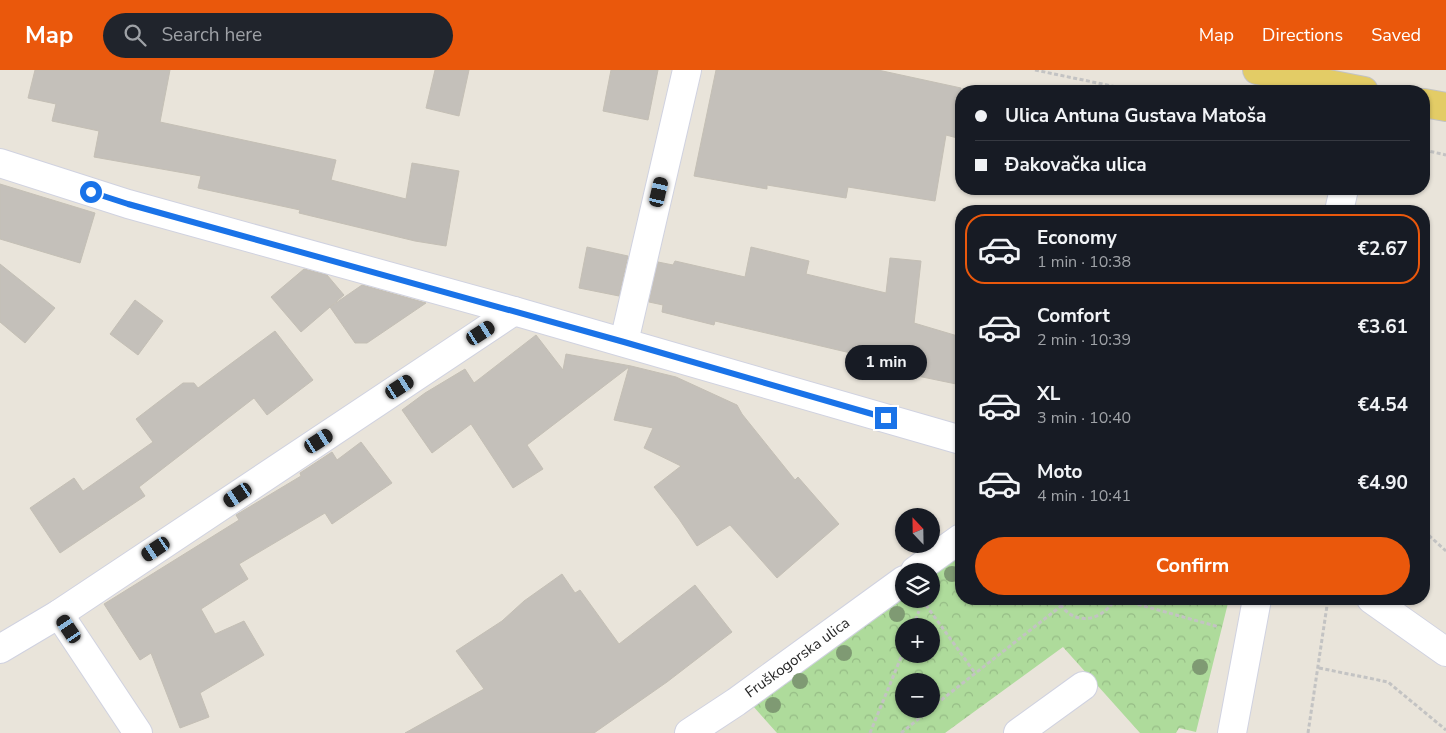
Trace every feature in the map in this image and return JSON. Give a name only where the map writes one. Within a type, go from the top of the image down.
[{"type":"main road","points":[[1257,70],[1333,85]]},
{"type":"main road","points":[[1430,104],[1446,107]]},
{"type":"street","points":[[624,342],[687,70]]},
{"type":"street","points":[[0,163],[128,204],[624,342],[955,438]]},
{"type":"street","points":[[0,649],[59,614],[514,312]]},
{"type":"street","points":[[926,563],[955,542]]},
{"type":"street","name":"Fruškogorska ulica","points":[[689,733],[736,702],[895,587]]},
{"type":"street","points":[[1232,733],[1256,605]]},
{"type":"street","points":[[1379,605],[1446,652]]},
{"type":"street","points":[[59,614],[138,733]]},
{"type":"street","points":[[1018,733],[1082,686]]},
{"type":"path","points":[[1035,70],[1107,85]]},
{"type":"path","points":[[1430,151],[1446,155]]},
{"type":"path","points":[[1430,536],[1446,551]]},
{"type":"path","points":[[940,702],[1061,606],[1069,614],[1080,618],[1091,618],[1101,615],[1112,605]]},
{"type":"path","points":[[1141,605],[1250,635]]},
{"type":"path","points":[[1308,733],[1327,605]]},
{"type":"path","points":[[928,608],[975,673]]},
{"type":"path","points":[[870,733],[899,663]]},
{"type":"path","points":[[1318,668],[1388,682],[1446,730]]},
{"type":"path","points":[[901,733],[920,718]]},
{"type":"green space","points":[[955,555],[955,605],[1228,605],[1196,732],[1179,728],[1176,733],[1140,733],[1063,647],[945,733],[777,733],[753,706],[895,601],[895,608],[940,608],[940,566]]},
{"type":"building","points":[[35,70],[170,70],[160,122],[336,160],[331,180],[406,199],[412,163],[459,171],[446,246],[415,241],[299,213],[300,210],[198,188],[201,176],[94,157],[99,131],[52,121],[56,104],[28,98]]},
{"type":"building","points":[[435,70],[469,70],[459,116],[426,108]]},
{"type":"building","points":[[611,70],[658,70],[648,120],[603,111]]},
{"type":"building","points":[[716,70],[878,70],[955,87],[955,137],[946,135],[935,201],[848,187],[846,198],[767,185],[767,189],[694,176]]},
{"type":"building","points":[[0,184],[95,213],[80,263],[0,239]]},
{"type":"building","points":[[587,247],[628,256],[619,296],[579,288]]},
{"type":"building","points":[[751,247],[809,261],[806,274],[886,293],[890,258],[921,261],[914,323],[955,335],[955,384],[874,367],[876,359],[715,321],[714,325],[662,312],[663,305],[649,302],[658,262],[673,265],[675,261],[745,277]]},
{"type":"building","points":[[0,264],[55,308],[25,343],[0,322]]},
{"type":"building","points":[[304,269],[327,275],[344,295],[301,332],[271,297]]},
{"type":"building","points":[[362,285],[426,303],[367,343],[355,343],[330,307]]},
{"type":"building","points":[[135,300],[163,321],[138,355],[110,334]]},
{"type":"building","points":[[275,331],[313,380],[267,415],[254,398],[139,487],[145,496],[60,553],[30,508],[74,478],[83,491],[153,442],[136,419],[183,383],[194,383],[198,388]]},
{"type":"building","points":[[536,335],[563,370],[566,354],[631,366],[676,377],[737,405],[742,414],[795,480],[798,477],[839,524],[777,578],[730,525],[697,546],[654,487],[681,466],[644,448],[653,428],[614,420],[629,367],[527,445],[543,469],[513,488],[471,424],[432,453],[402,410],[425,393],[465,369],[474,383]]},
{"type":"building","points":[[361,442],[392,483],[332,524],[325,513],[239,564],[248,579],[201,609],[215,634],[244,621],[264,655],[200,693],[209,717],[180,728],[151,653],[140,660],[104,604],[239,520],[236,515],[301,476],[300,473],[332,452],[337,460]]},
{"type":"building","points":[[562,574],[575,593],[580,590],[619,644],[695,585],[732,632],[667,682],[594,733],[405,733],[484,689],[456,651],[502,621],[524,601]]},
{"type":"route","points":[[91,192],[886,418]]}]
